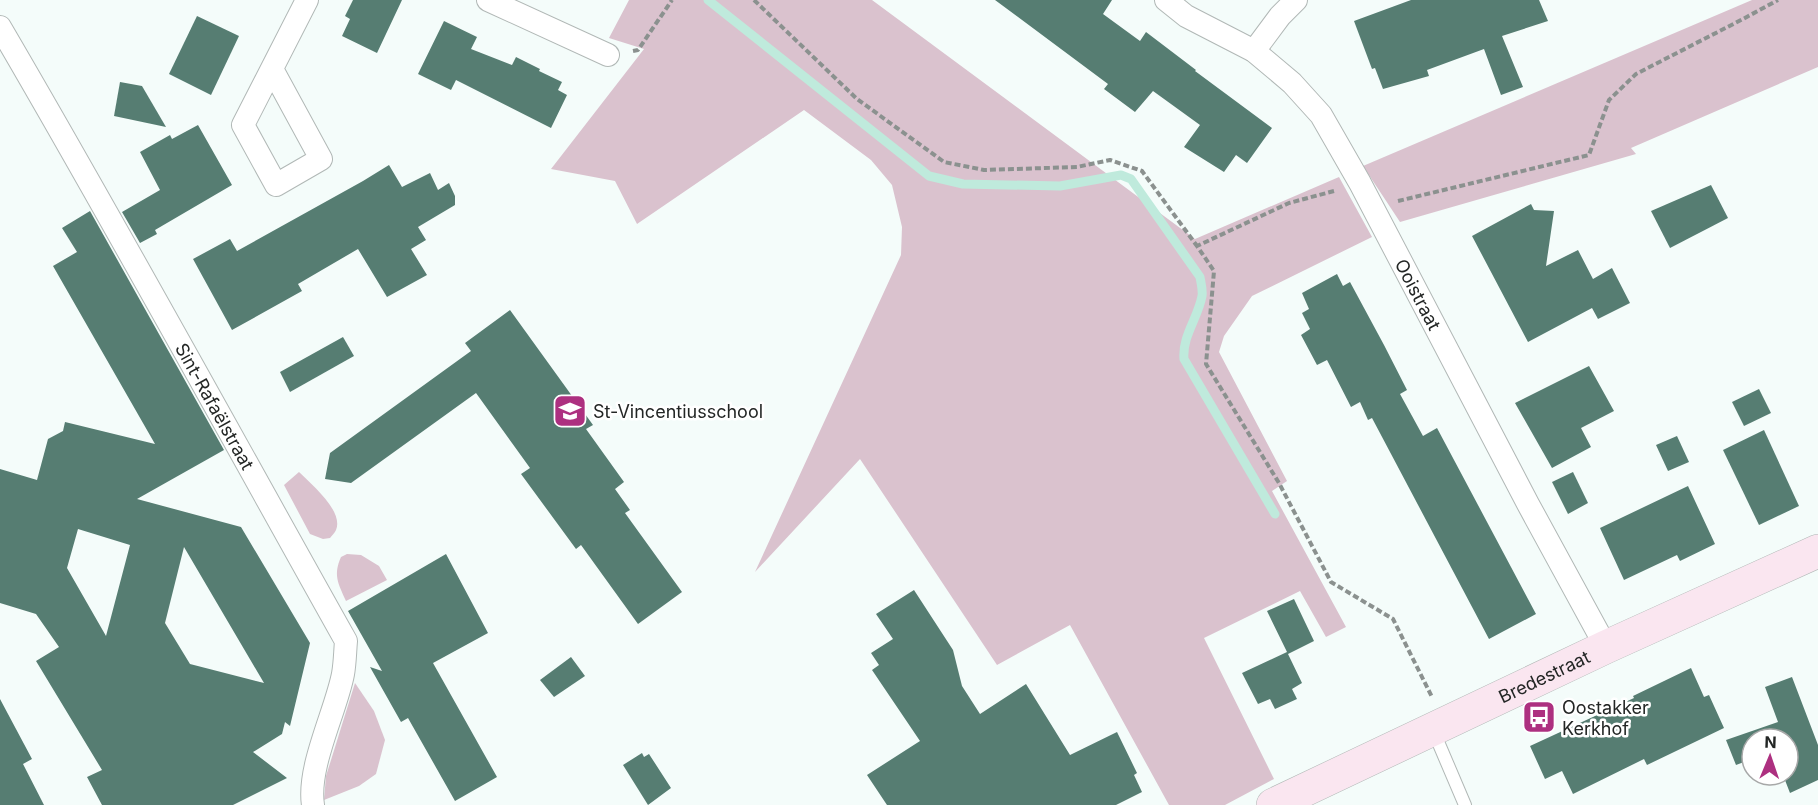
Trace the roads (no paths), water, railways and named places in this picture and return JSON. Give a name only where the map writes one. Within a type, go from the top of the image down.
[{"type":"street","points":[[272,69],[321,159],[276,185],[243,125],[307,0]]},
{"type":"street","points":[[488,0],[608,55]]},
{"type":"street","name":"Ooistraat","points":[[1166,0],[1186,16],[1254,51],[1292,83],[1321,115],[1373,207],[1606,647]]},
{"type":"street","points":[[1254,51],[1280,16],[1296,0]]},
{"type":"street","name":"Sint-Rafaëlstraat","points":[[0,27],[134,258],[346,641],[343,674],[315,770],[313,805]]},
{"type":"street","name":"Bredestraat","points":[[1273,805],[1606,647],[1818,551]]},
{"type":"lane","points":[[1441,725],[1465,805]]},
{"type":"waterway","points":[[708,0],[929,176],[963,184],[1060,186],[1121,175],[1131,179],[1200,277],[1202,296],[1185,343],[1184,359],[1275,514]]},
{"type":"place","name":"St-Vincentiusschool","points":[[570,411]]},
{"type":"place","name":"Oostakker Kerkhof","points":[[1539,717]]}]
